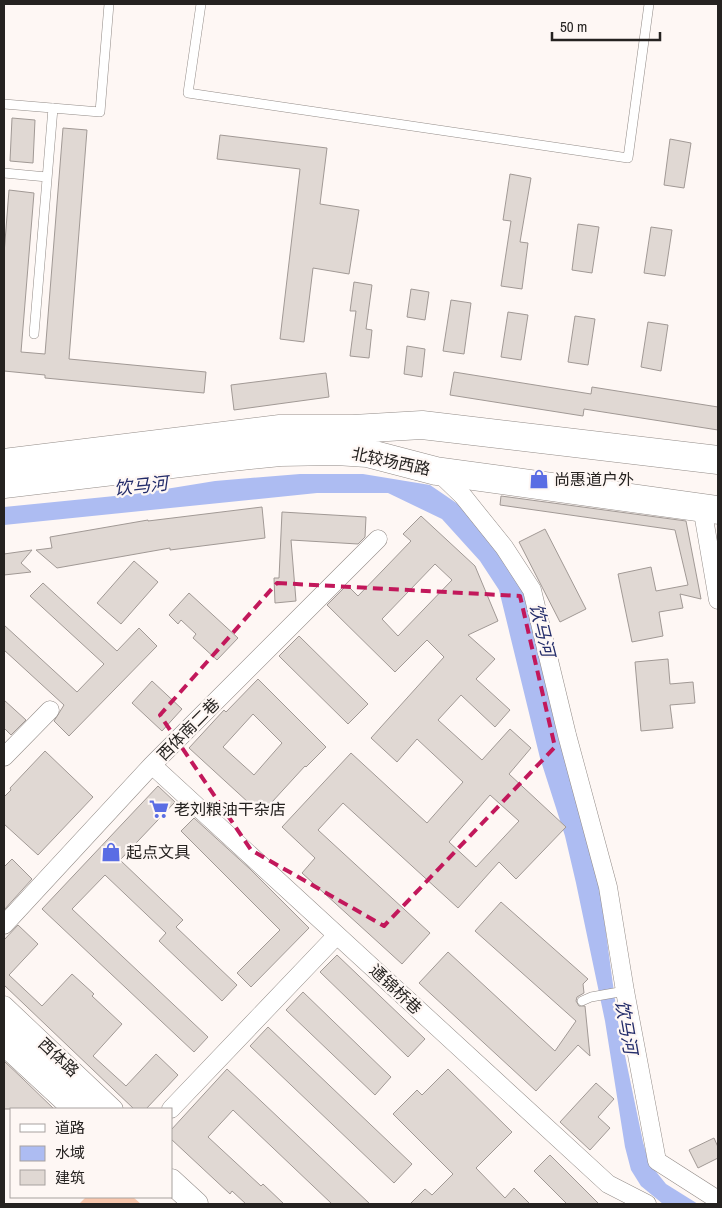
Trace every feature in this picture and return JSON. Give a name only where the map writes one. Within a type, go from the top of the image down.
[{"type":"main road","name":"北较场西路","points":[[4,463],[280,429],[354,429],[422,425],[718,460]]},
{"type":"main road","points":[[354,429],[434,441],[718,475]]},
{"type":"main road","name":"北较场西路","points":[[4,484],[222,458],[307,451],[367,453],[436,471],[713,503]]},
{"type":"main road","points":[[367,453],[403,455],[492,467],[713,503]]},
{"type":"street","points":[[436,471],[463,496],[504,547],[532,590],[567,735],[608,887],[625,991],[657,1161],[718,1200]]},
{"type":"street","points":[[713,503],[718,600]]},
{"type":"street","name":"西体南二巷","points":[[4,925],[152,765],[378,539]]},
{"type":"street","points":[[4,758],[50,710]]},
{"type":"street","name":"通锦桥巷","points":[[152,765],[608,1184],[647,1204]]},
{"type":"street","points":[[172,1108],[337,935]]},
{"type":"street","name":"西体路","points":[[4,1006],[113,1108]]},
{"type":"street","points":[[4,1023],[95,1108]]},
{"type":"street","name":"西体路","points":[[4,1047],[71,1108]]},
{"type":"street","points":[[172,1174],[181,1193]]},
{"type":"lane","points":[[4,104],[100,112],[109,4]]},
{"type":"lane","points":[[201,4],[188,93],[628,158],[649,4]]},
{"type":"lane","points":[[34,334],[53,108]]},
{"type":"lane","points":[[4,173],[47,176]]},
{"type":"lane","points":[[587,999],[625,991]]},
{"type":"highlighted area","points":[[277,583],[520,596],[555,747],[384,926],[251,850],[160,715]]},
{"type":"shaded area","points":[[85,1198],[134,1198],[141,1204],[79,1204]]},
{"type":"water","points":[[300,474],[363,474],[430,485],[471,513],[531,596],[595,851],[618,1022],[643,1142],[649,1163],[666,1184],[698,1204],[663,1204],[641,1186],[631,1170],[625,1147],[605,1021],[576,883],[565,836],[540,758],[499,590],[480,561],[442,519],[388,493],[317,493],[4,525],[4,507],[135,494],[215,481]]},
{"type":"building","points":[[12,118],[35,120],[33,163],[10,161]]},
{"type":"building","points":[[63,128],[87,130],[69,359],[206,372],[204,393],[45,378],[45,375],[4,371],[4,254],[9,190],[34,193],[21,352],[45,354]]},
{"type":"building","points":[[220,135],[327,148],[320,204],[359,210],[349,274],[313,268],[304,342],[280,339],[300,169],[217,159]]},
{"type":"building","points":[[670,139],[691,143],[684,188],[664,185]]},
{"type":"building","points":[[510,174],[531,178],[520,242],[528,243],[522,289],[501,286],[511,221],[503,220]]},
{"type":"building","points":[[578,224],[599,227],[592,273],[572,270]]},
{"type":"building","points":[[651,227],[672,230],[665,276],[644,273]]},
{"type":"building","points":[[354,282],[372,285],[366,329],[372,330],[369,358],[350,356],[356,311],[350,311]]},
{"type":"building","points":[[411,289],[429,292],[425,320],[407,317]]},
{"type":"building","points":[[451,300],[471,303],[464,354],[443,351]]},
{"type":"building","points":[[508,312],[528,315],[521,360],[501,357]]},
{"type":"building","points":[[575,316],[595,319],[588,365],[568,362]]},
{"type":"building","points":[[648,322],[668,325],[661,371],[641,367]]},
{"type":"building","points":[[407,346],[425,349],[422,377],[404,374]]},
{"type":"building","points":[[454,372],[591,394],[592,387],[718,407],[718,430],[584,409],[583,416],[450,395]]},
{"type":"building","points":[[326,373],[329,397],[234,410],[231,385]]},
{"type":"building","points":[[501,496],[686,521],[701,599],[680,594],[683,608],[659,612],[663,636],[632,642],[618,574],[651,567],[656,591],[688,585],[675,530],[500,505]]},
{"type":"building","points":[[262,507],[265,538],[170,550],[170,548],[57,568],[36,550],[52,548],[50,537],[148,520]]},
{"type":"building","points":[[282,512],[366,517],[365,537],[358,544],[291,540],[296,601],[275,603],[274,578],[279,578]]},
{"type":"building","points":[[421,516],[475,566],[498,621],[468,635],[495,659],[476,679],[510,710],[495,727],[461,695],[438,720],[482,760],[510,729],[531,748],[509,774],[566,827],[516,879],[499,862],[458,908],[343,803],[318,830],[430,933],[402,964],[302,873],[315,858],[282,827],[351,753],[427,823],[463,782],[417,739],[397,762],[371,738],[444,657],[427,640],[395,672],[327,605],[347,585],[358,596],[411,541],[403,534]],"holes":[[[435,564],[452,580],[398,636],[382,619]],[[490,795],[519,821],[476,867],[449,842]]]},
{"type":"building","points":[[545,529],[586,609],[560,622],[519,542]]},
{"type":"building","points":[[32,550],[21,563],[31,572],[4,575],[4,554]]},
{"type":"building","points":[[134,561],[158,582],[121,624],[97,603]]},
{"type":"building","points":[[43,583],[117,651],[139,628],[157,646],[69,736],[54,721],[64,705],[4,650],[4,625],[77,692],[104,664],[30,596]]},
{"type":"building","points":[[189,593],[238,638],[217,660],[193,638],[196,634],[181,620],[178,624],[169,615]]},
{"type":"building","points":[[299,636],[368,704],[348,724],[279,656]]},
{"type":"building","points":[[668,659],[670,684],[693,682],[695,703],[670,705],[673,728],[641,731],[635,662]]},
{"type":"building","points":[[258,679],[326,747],[305,766],[261,814],[189,748],[224,710],[226,712]],"holes":[[[253,714],[282,743],[254,775],[223,747]]]},
{"type":"building","points":[[152,681],[182,709],[162,731],[132,703]]},
{"type":"building","points":[[4,700],[26,720],[11,735],[4,728]]},
{"type":"building","points":[[45,751],[93,797],[38,855],[4,824],[4,797],[11,790],[10,788]]},
{"type":"building","points":[[158,786],[175,802],[120,860],[183,920],[176,927],[237,985],[222,1001],[159,941],[166,933],[105,875],[72,909],[208,1037],[194,1052],[42,909]]},
{"type":"building","points":[[194,818],[250,869],[309,928],[251,987],[237,973],[280,930],[181,831]]},
{"type":"building","points":[[12,859],[32,879],[4,910],[4,867]]},
{"type":"building","points":[[501,902],[588,979],[583,984],[584,993],[577,997],[576,1001],[579,1006],[585,1006],[590,1056],[578,1045],[536,1091],[419,983],[448,952],[555,1051],[576,1021],[475,931]]},
{"type":"building","points":[[18,925],[38,944],[9,975],[42,1006],[72,974],[122,1024],[93,1056],[126,1086],[156,1054],[178,1075],[147,1108],[133,1108],[4,985],[4,940]]},
{"type":"building","points":[[337,955],[425,1039],[408,1057],[320,972]]},
{"type":"building","points":[[303,992],[391,1077],[375,1095],[286,1010]]},
{"type":"building","points":[[268,1027],[412,1164],[394,1183],[250,1046]]},
{"type":"building","points":[[4,1061],[53,1108],[10,1108],[4,1109]]},
{"type":"building","points":[[227,1069],[370,1204],[332,1204],[233,1110],[208,1137],[261,1186],[263,1184],[284,1204],[246,1204],[232,1191],[230,1194],[172,1140],[172,1129]]},
{"type":"building","points":[[448,1069],[512,1132],[476,1168],[505,1198],[514,1188],[530,1204],[410,1204],[425,1189],[432,1195],[453,1174],[393,1114],[417,1090],[422,1095]]},
{"type":"building","points":[[596,1083],[614,1099],[598,1117],[610,1128],[590,1150],[560,1122]]},
{"type":"building","points":[[714,1138],[718,1147],[718,1158],[698,1168],[689,1150]]},
{"type":"building","points":[[550,1155],[599,1204],[567,1204],[534,1171]]},
{"type":"place","name":"尚惠道户外","points":[[539,479]]},
{"type":"place","name":"老刘粮油干杂店","points":[[159,809]]},
{"type":"place","name":"起点文具","points":[[111,852]]},
{"type":"water label","name":"饮马河","points":[[141,486]]},
{"type":"water label","name":"饮马河","points":[[542,630]]},
{"type":"water label","name":"饮马河","points":[[626,1027]]}]
